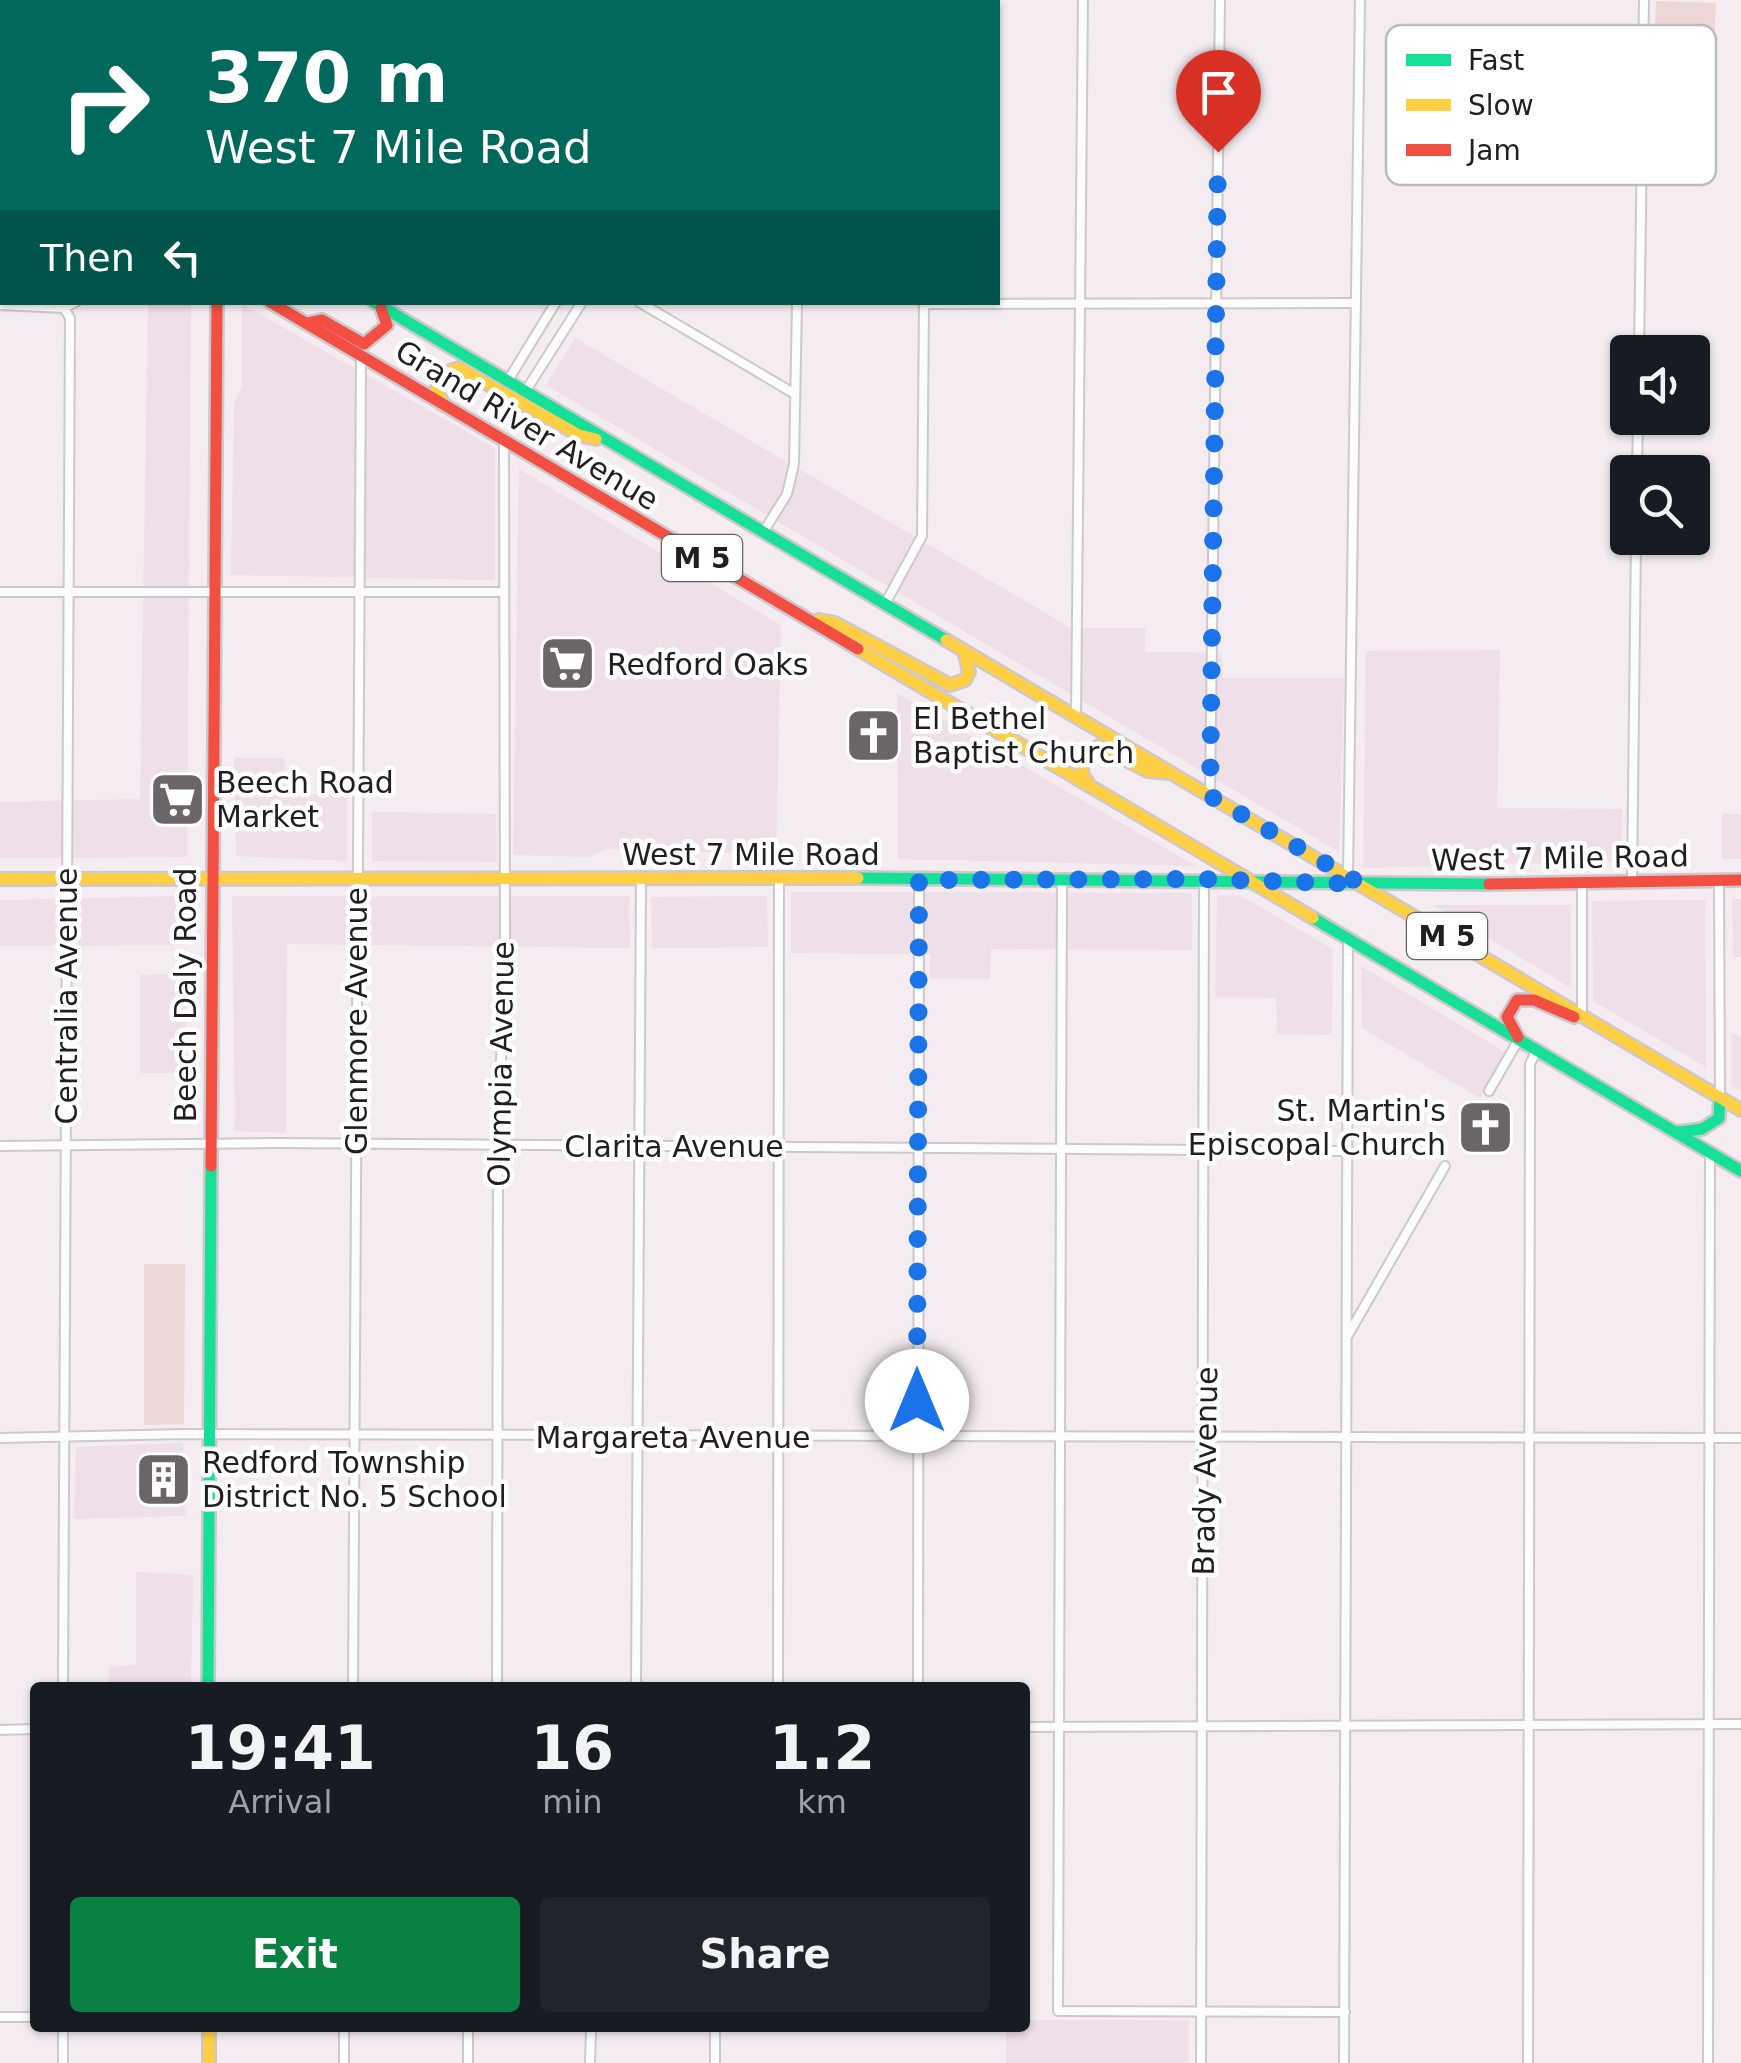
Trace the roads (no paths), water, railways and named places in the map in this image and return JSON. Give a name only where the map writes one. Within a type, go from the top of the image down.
[{"type":"main road","name":"Beech Daly Road","points":[[208,1682],[217,305]]},
{"type":"main road","name":"Grand River Avenue","points":[[276,305],[1741,1171]]},
{"type":"main road","points":[[308,322],[322,320],[364,344],[387,325],[377,305]]},
{"type":"main road","name":"Grand River Avenue","points":[[378,305],[1741,1110]]},
{"type":"main road","points":[[444,406],[436,388],[439,375],[458,368],[579,436],[613,444]]},
{"type":"main road","points":[[806,618],[835,624],[950,684],[965,680],[969,672],[964,651]]},
{"type":"main road","points":[[1097,791],[1081,769],[1086,753],[1095,746],[1104,746],[1148,772],[1172,773]]},
{"type":"main road","name":"West 7 Mile Road","points":[[0,879],[1204,879],[1361,884],[1741,880]]},
{"type":"main road","points":[[1520,1039],[1507,1017],[1517,1000],[1534,1000],[1564,1016],[1582,1018]]},
{"type":"main road","points":[[1678,1132],[1711,1125],[1719,1118],[1720,1098]]},
{"type":"main road","points":[[209,2032],[209,2063]]},
{"type":"street","points":[[1076,716],[1083,0]]},
{"type":"street","points":[[1210,796],[1220,0]]},
{"type":"street","points":[[1348,878],[1360,0]]},
{"type":"street","points":[[1644,0],[1644,25]]},
{"type":"street","points":[[1639,335],[1641,185]]},
{"type":"street","points":[[1000,304],[1356,303]]},
{"type":"street","points":[[0,305],[70,305]]},
{"type":"street","points":[[507,382],[554,305]]},
{"type":"street","points":[[525,392],[580,305]]},
{"type":"street","points":[[645,305],[795,394]]},
{"type":"street","points":[[764,531],[791,479],[796,305]]},
{"type":"street","points":[[886,604],[922,536],[924,305]]},
{"type":"street","name":"Centralia Avenue","points":[[64,308],[70,318],[64,1682]]},
{"type":"street","name":"Glenmore Avenue","points":[[354,1682],[362,356]]},
{"type":"street","name":"Olympia Avenue","points":[[497,1682],[504,441]]},
{"type":"street","points":[[1632,882],[1636,555]]},
{"type":"street","points":[[0,592],[503,592]]},
{"type":"street","points":[[636,1682],[641,879]]},
{"type":"street","name":"Brady Avenue","points":[[1201,2063],[1206,1439],[1204,879]]},
{"type":"street","points":[[778,1682],[779,880]]},
{"type":"street","points":[[918,1682],[919,880]]},
{"type":"street","points":[[1062,880],[1058,2011],[1345,2012]]},
{"type":"street","points":[[1719,880],[1720,1098]]},
{"type":"street","points":[[1582,883],[1582,1018]]},
{"type":"street","points":[[1344,2063],[1348,939]]},
{"type":"street","points":[[1488,1091],[1520,1039]]},
{"type":"street","points":[[1528,2063],[1530,1064],[1537,1049]]},
{"type":"street","name":"Clarita Avenue","points":[[0,1146],[356,1144],[1347,1151]]},
{"type":"street","points":[[1708,2063],[1710,1152]]},
{"type":"street","points":[[1346,1338],[1445,1166]]},
{"type":"street","name":"Margareta Avenue","points":[[0,1438],[1741,1438]]},
{"type":"street","points":[[1030,1727],[1741,1724]]},
{"type":"street","points":[[0,1730],[30,1729]]},
{"type":"street","points":[[0,2018],[30,2017]]},
{"type":"street","points":[[63,2032],[63,2063]]},
{"type":"street","points":[[344,2032],[344,2063]]},
{"type":"street","points":[[468,2032],[468,2063]]},
{"type":"street","points":[[590,2063],[591,2032]]},
{"type":"street","points":[[715,2063],[716,2032]]},
{"type":"place","name":"Redford Oaks","points":[[568,664]]},
{"type":"place","name":"El Bethel Baptist Church","points":[[874,735]]},
{"type":"place","name":"Beech Road Market","points":[[177,799]]},
{"type":"place","name":"St. Martin's Episcopal Church","points":[[1485,1127]]},
{"type":"place","name":"Redford Township District No. 5 School","points":[[163,1479]]}]
